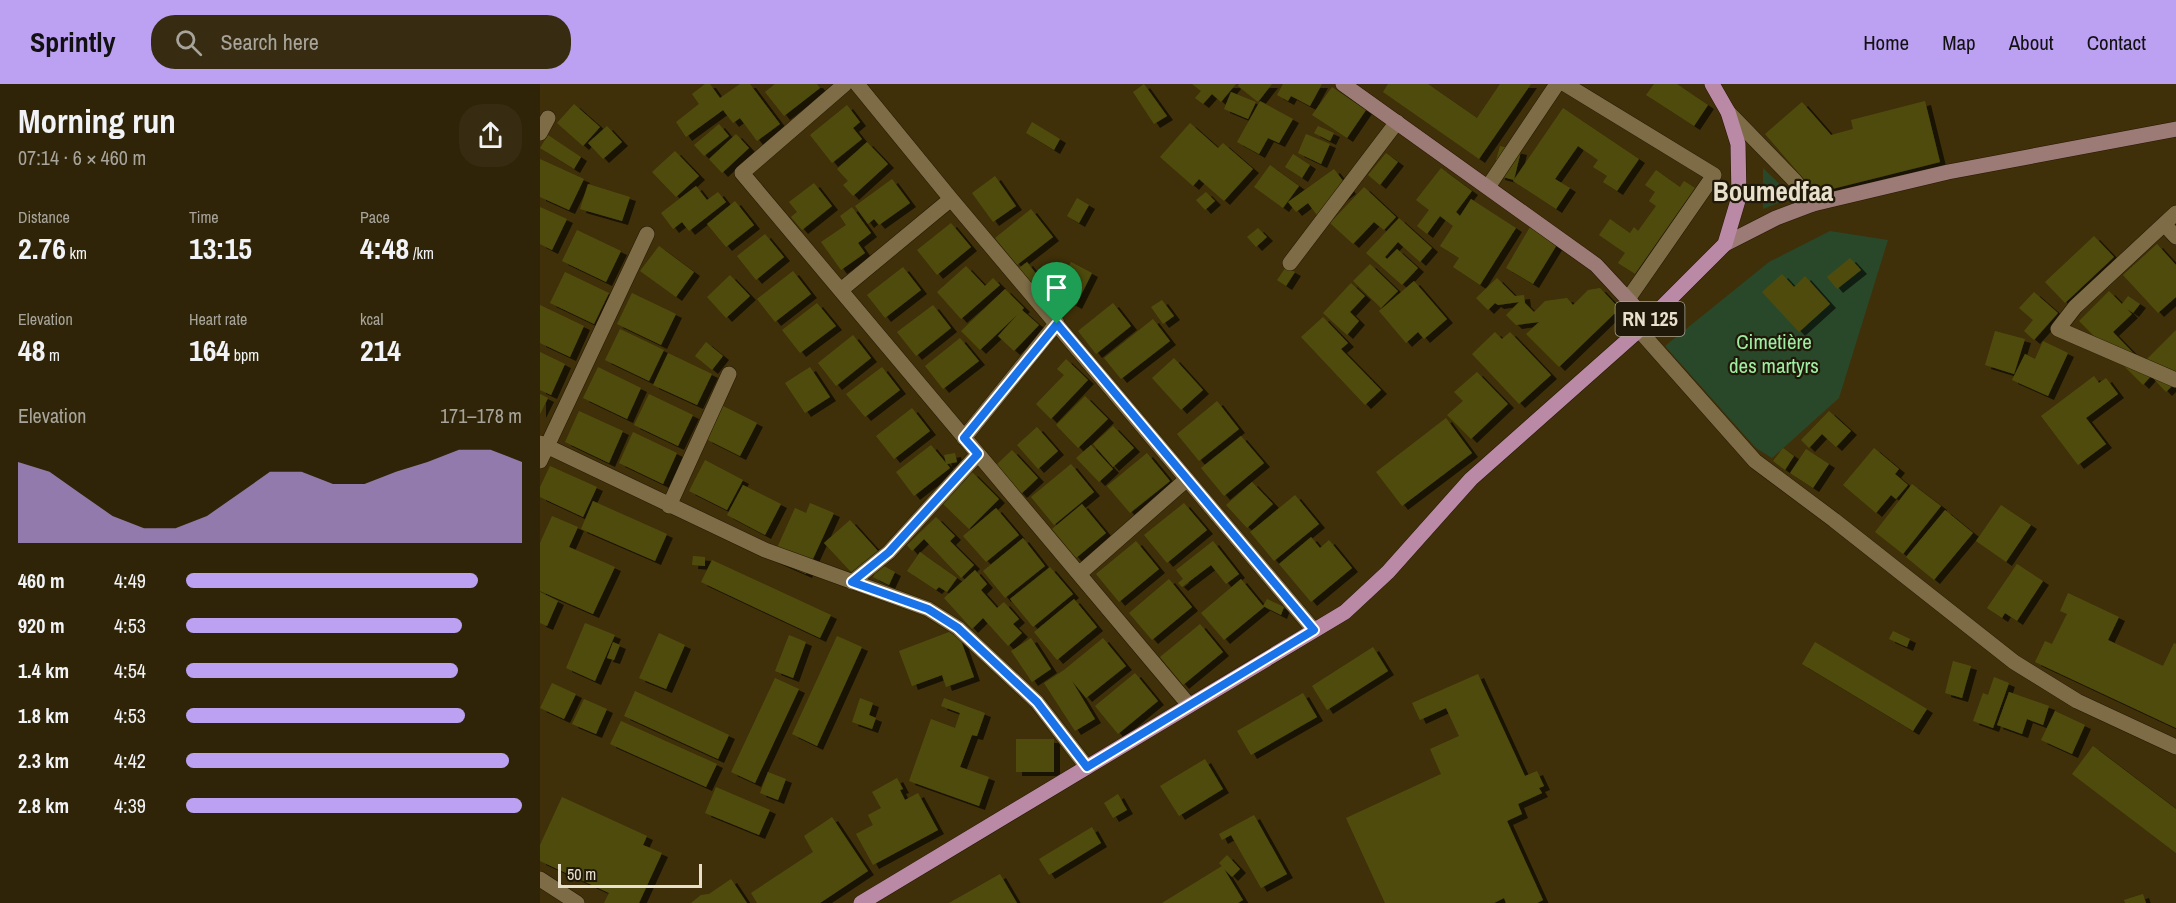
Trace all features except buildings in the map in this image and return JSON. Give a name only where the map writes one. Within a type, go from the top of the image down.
[{"type":"main road","name":"RN 125","points":[[861,903],[1345,612],[1388,572],[1471,479],[1643,325],[1725,244],[1739,197],[1738,144],[1728,112],[1712,84]]},
{"type":"street","points":[[845,84],[742,173],[1189,705]]},
{"type":"street","points":[[857,84],[1314,630]]},
{"type":"street","points":[[1488,187],[1557,84]]},
{"type":"street","points":[[1565,84],[1714,176],[1739,180]]},
{"type":"street","points":[[1352,87],[1396,122],[1596,265],[1629,299],[1643,325],[1755,461],[1834,520],[2014,662],[2077,700],[2176,747]]},
{"type":"street","points":[[1728,112],[1794,180],[1813,204]]},
{"type":"street","points":[[540,133],[548,118]]},
{"type":"street","points":[[1290,263],[1396,122]]},
{"type":"street","points":[[1725,244],[1776,218],[1813,204],[1948,172],[2176,129]]},
{"type":"street","points":[[1629,299],[1714,176]]},
{"type":"street","points":[[841,290],[951,199]]},
{"type":"street","points":[[2176,213],[2075,307],[2058,329],[2176,380]]},
{"type":"street","points":[[2164,224],[2176,237]]},
{"type":"street","points":[[540,461],[543,445],[647,234]]},
{"type":"street","points":[[964,438],[1057,324]]},
{"type":"street","points":[[669,506],[729,374]]},
{"type":"street","points":[[543,445],[765,550],[928,609],[958,628],[1037,702],[1087,767]]},
{"type":"street","points":[[852,582],[889,552],[978,454]]},
{"type":"street","points":[[1079,574],[1187,479]]},
{"type":"street","points":[[540,879],[577,903]]},
{"type":"green space","points":[[1763,168],[1793,197],[1763,209]]},
{"type":"green space","name":"Cimetière des martyrs","points":[[1830,231],[1888,240],[1839,398],[1772,458],[1756,448],[1665,346],[1769,262]]},
{"type":"district","name":"Boumedfaa","points":[[1773,192]]},
{"type":"route","points":[[1057,324],[1314,630],[1087,767],[1037,702],[958,628],[928,609],[852,582],[889,552],[978,454],[964,438],[1057,324]]}]
